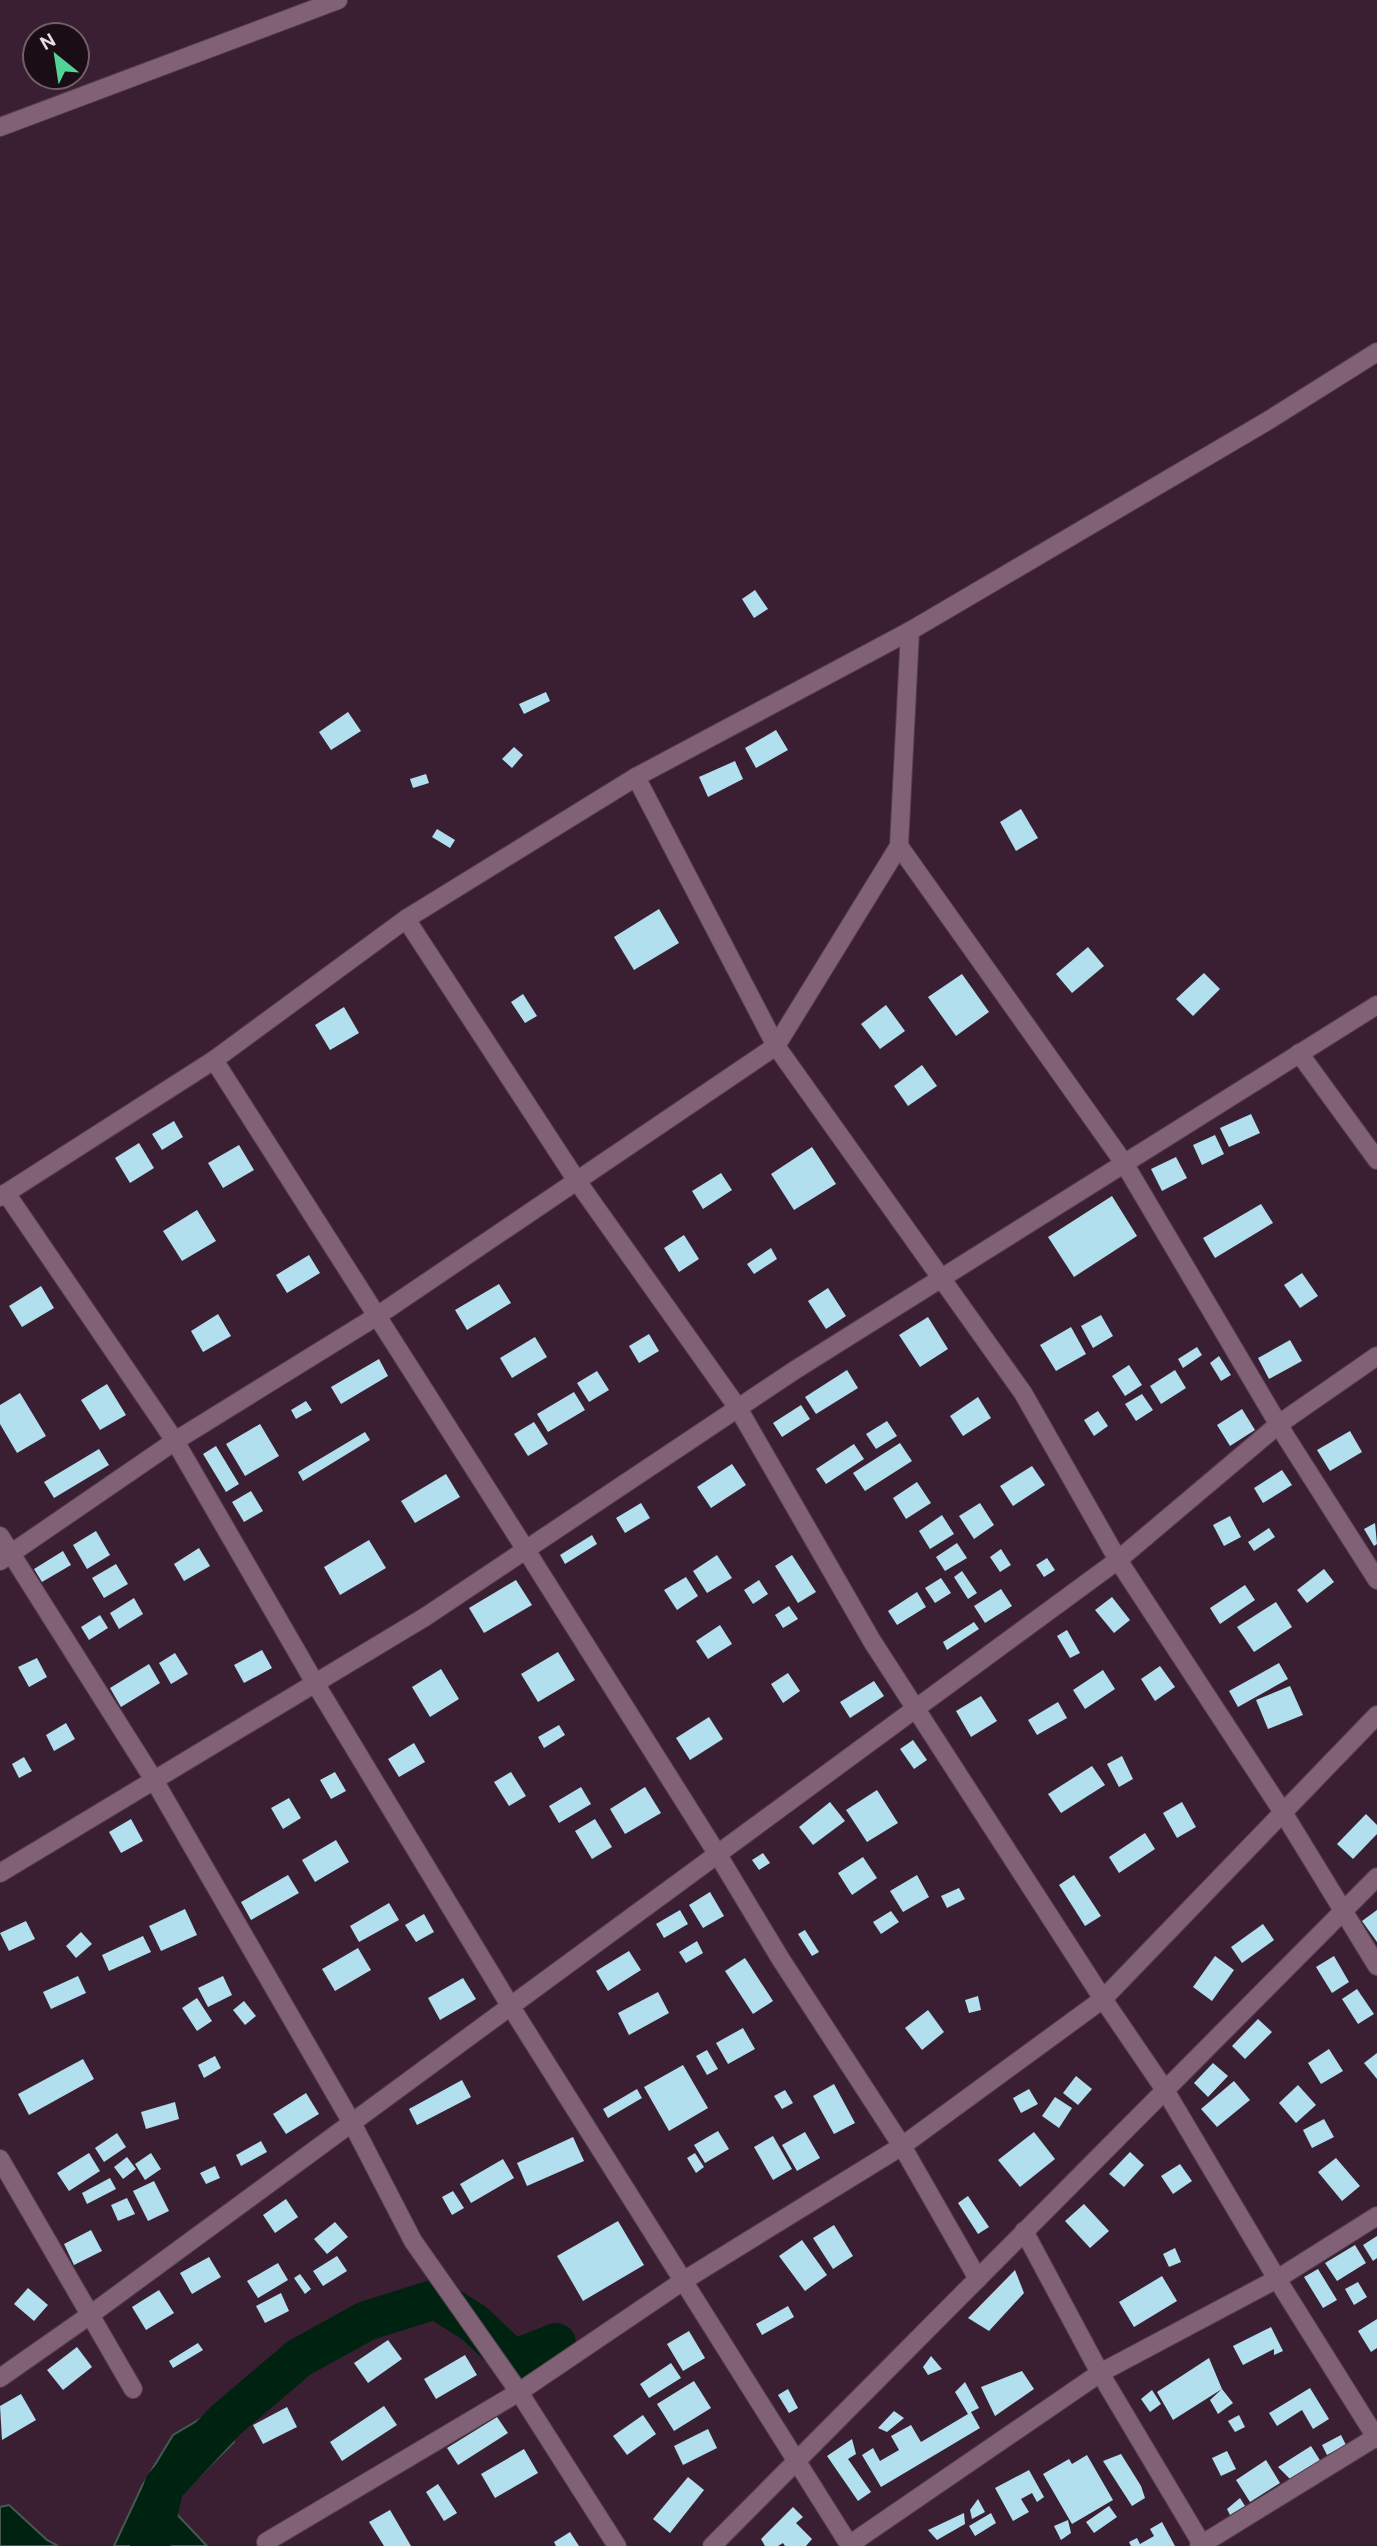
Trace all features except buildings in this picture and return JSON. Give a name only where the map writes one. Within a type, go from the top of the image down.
[{"type":"street","points":[[0,107],[5,125],[338,0]]},
{"type":"street","points":[[1377,352],[1269,420],[910,631],[636,777],[407,919],[215,1060],[3,1195],[176,1441],[316,1683],[511,2007],[849,2546],[1100,2373],[1277,2279],[1377,2216]]},
{"type":"street","points":[[6,1557],[176,1441],[377,1316],[776,1046],[899,846],[910,631]]},
{"type":"street","points":[[636,777],[776,1046],[1023,1393],[1118,1560],[1284,1814],[1377,1966]]},
{"type":"street","points":[[899,846],[1124,1163],[1279,1424],[1377,1580]]},
{"type":"street","points":[[407,919],[577,1181],[738,1408],[872,1641],[1103,1999],[1165,2090],[1277,2279],[1376,2438],[1201,2545],[1100,2373],[1024,2231]]},
{"type":"street","points":[[0,1873],[425,1617],[738,1408],[1377,1004]]},
{"type":"street","points":[[1299,1053],[1377,1160]]},
{"type":"street","points":[[215,1060],[718,1854],[780,1958],[902,2146],[978,2278]]},
{"type":"street","points":[[0,2378],[511,2007],[1118,1560],[1279,1424],[1377,1356]]},
{"type":"street","points":[[0,1536],[6,1557],[154,1780],[352,2123],[414,2241],[519,2392],[617,2546]]},
{"type":"street","points":[[268,2546],[266,2542],[519,2392],[683,2281],[902,2146],[1103,1999],[1377,1715]]},
{"type":"street","points":[[712,2546],[1377,1877]]},
{"type":"street","points":[[0,2159],[133,2389]]},
{"type":"shaded area","points":[[219,2408],[234,2442],[169,2506],[207,2546],[114,2546],[142,2486],[173,2435]]},
{"type":"shaded area","points":[[9,2505],[47,2540],[58,2546],[0,2546],[0,2507]]},
{"type":"waterway","points":[[150,2546],[164,2486],[225,2421],[299,2358],[366,2321],[436,2299],[474,2323],[513,2360],[556,2343]]}]
